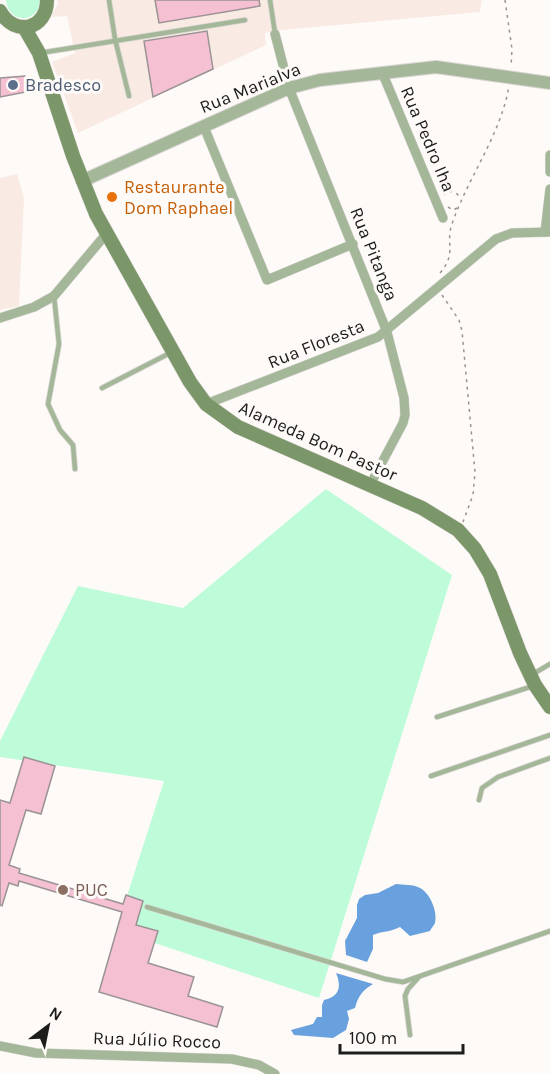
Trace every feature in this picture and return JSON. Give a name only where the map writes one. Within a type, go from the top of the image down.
[{"type":"main road","points":[[1,16],[12,25],[32,26],[46,11],[47,0]]},
{"type":"main road","name":"Alameda Bom Pastor","points":[[38,21],[39,53]]},
{"type":"main road","name":"Alameda Bom Pastor","points":[[24,27],[39,53],[82,181],[107,233],[172,352],[206,404],[226,420],[254,435],[438,516],[458,530],[470,543],[490,574],[514,640],[533,680],[550,707]]},
{"type":"street","name":"Rua Pitanga","points":[[275,34],[289,88],[387,332],[404,398],[403,423],[370,485]]},
{"type":"street","name":"Rua Marialva","points":[[82,181],[289,88],[320,80],[436,67],[550,83]]},
{"type":"street","name":"Rua Pedro Iha","points":[[382,72],[443,218]]},
{"type":"street","points":[[204,127],[267,280],[353,244]]},
{"type":"street","points":[[550,155],[550,172]]},
{"type":"street","points":[[547,232],[550,189]]},
{"type":"street","name":"Rua Floresta","points":[[206,404],[371,341],[387,332],[496,239],[512,233],[547,232]]},
{"type":"street","points":[[0,318],[34,307],[54,296],[107,233]]},
{"type":"street","name":"Rua Júlio Rocco","points":[[0,1046],[36,1053],[232,1059],[259,1065],[275,1074]]},
{"type":"lane","points":[[109,0],[115,39],[129,96]]},
{"type":"lane","points":[[270,0],[275,34]]},
{"type":"lane","points":[[39,53],[244,20]]},
{"type":"lane","points":[[54,296],[59,344],[48,405],[60,430],[73,445],[75,469]]},
{"type":"lane","points":[[102,388],[172,352]]},
{"type":"lane","points":[[437,717],[533,680],[550,664]]},
{"type":"lane","points":[[431,776],[550,735]]},
{"type":"lane","points":[[479,800],[482,788],[498,777],[550,758]]},
{"type":"lane","points":[[147,907],[385,979],[403,982],[550,931]]},
{"type":"lane","points":[[410,1035],[405,996],[420,976]]},
{"type":"path","points":[[444,200],[444,194],[450,191],[460,196],[460,203]]},
{"type":"path","points":[[447,206],[453,210],[458,208]]},
{"type":"shaded area","points":[[57,0],[482,0],[480,12],[265,33],[266,45],[78,133],[52,62],[75,53],[67,16],[51,17],[58,3]]},
{"type":"shaded area","points":[[17,174],[24,198],[19,306],[0,310],[0,178]]},
{"type":"green space","points":[[6,0],[40,0],[35,14],[23,18],[12,14]]},
{"type":"green space","points":[[326,489],[452,575],[319,998],[116,930],[164,781],[0,757],[0,741],[78,586],[183,608]]},
{"type":"water","points":[[396,884],[411,885],[424,890],[427,894],[436,919],[430,931],[410,936],[400,927],[373,935],[373,949],[367,962],[346,955],[345,941],[357,918],[359,899]]},
{"type":"water","points":[[336,973],[373,984],[361,994],[355,1008],[347,1011],[349,1019],[346,1030],[333,1038],[294,1035],[291,1030],[313,1024],[317,1017],[322,1017],[324,1000],[329,999],[338,991],[339,983]]},
{"type":"building","points":[[155,0],[259,0],[260,6],[159,23]]},
{"type":"building","points":[[207,31],[213,69],[153,97],[144,41]]},
{"type":"building","name":"Bradesco","points":[[25,76],[26,92],[0,97],[0,78]]},
{"type":"building","name":"PUC","points":[[24,757],[55,766],[41,814],[26,810],[9,865],[20,869],[19,873],[123,904],[126,895],[143,901],[136,925],[158,931],[148,963],[194,977],[188,996],[223,1007],[217,1027],[99,992],[122,912],[19,881],[18,886],[9,883],[2,906],[0,905],[0,800],[10,803]]},
{"type":"place","name":"Bradesco","points":[[13,85]]},
{"type":"place","name":"Restaurante Dom Raphael","points":[[112,197]]},
{"type":"place","name":"PUC","points":[[63,890]]}]
